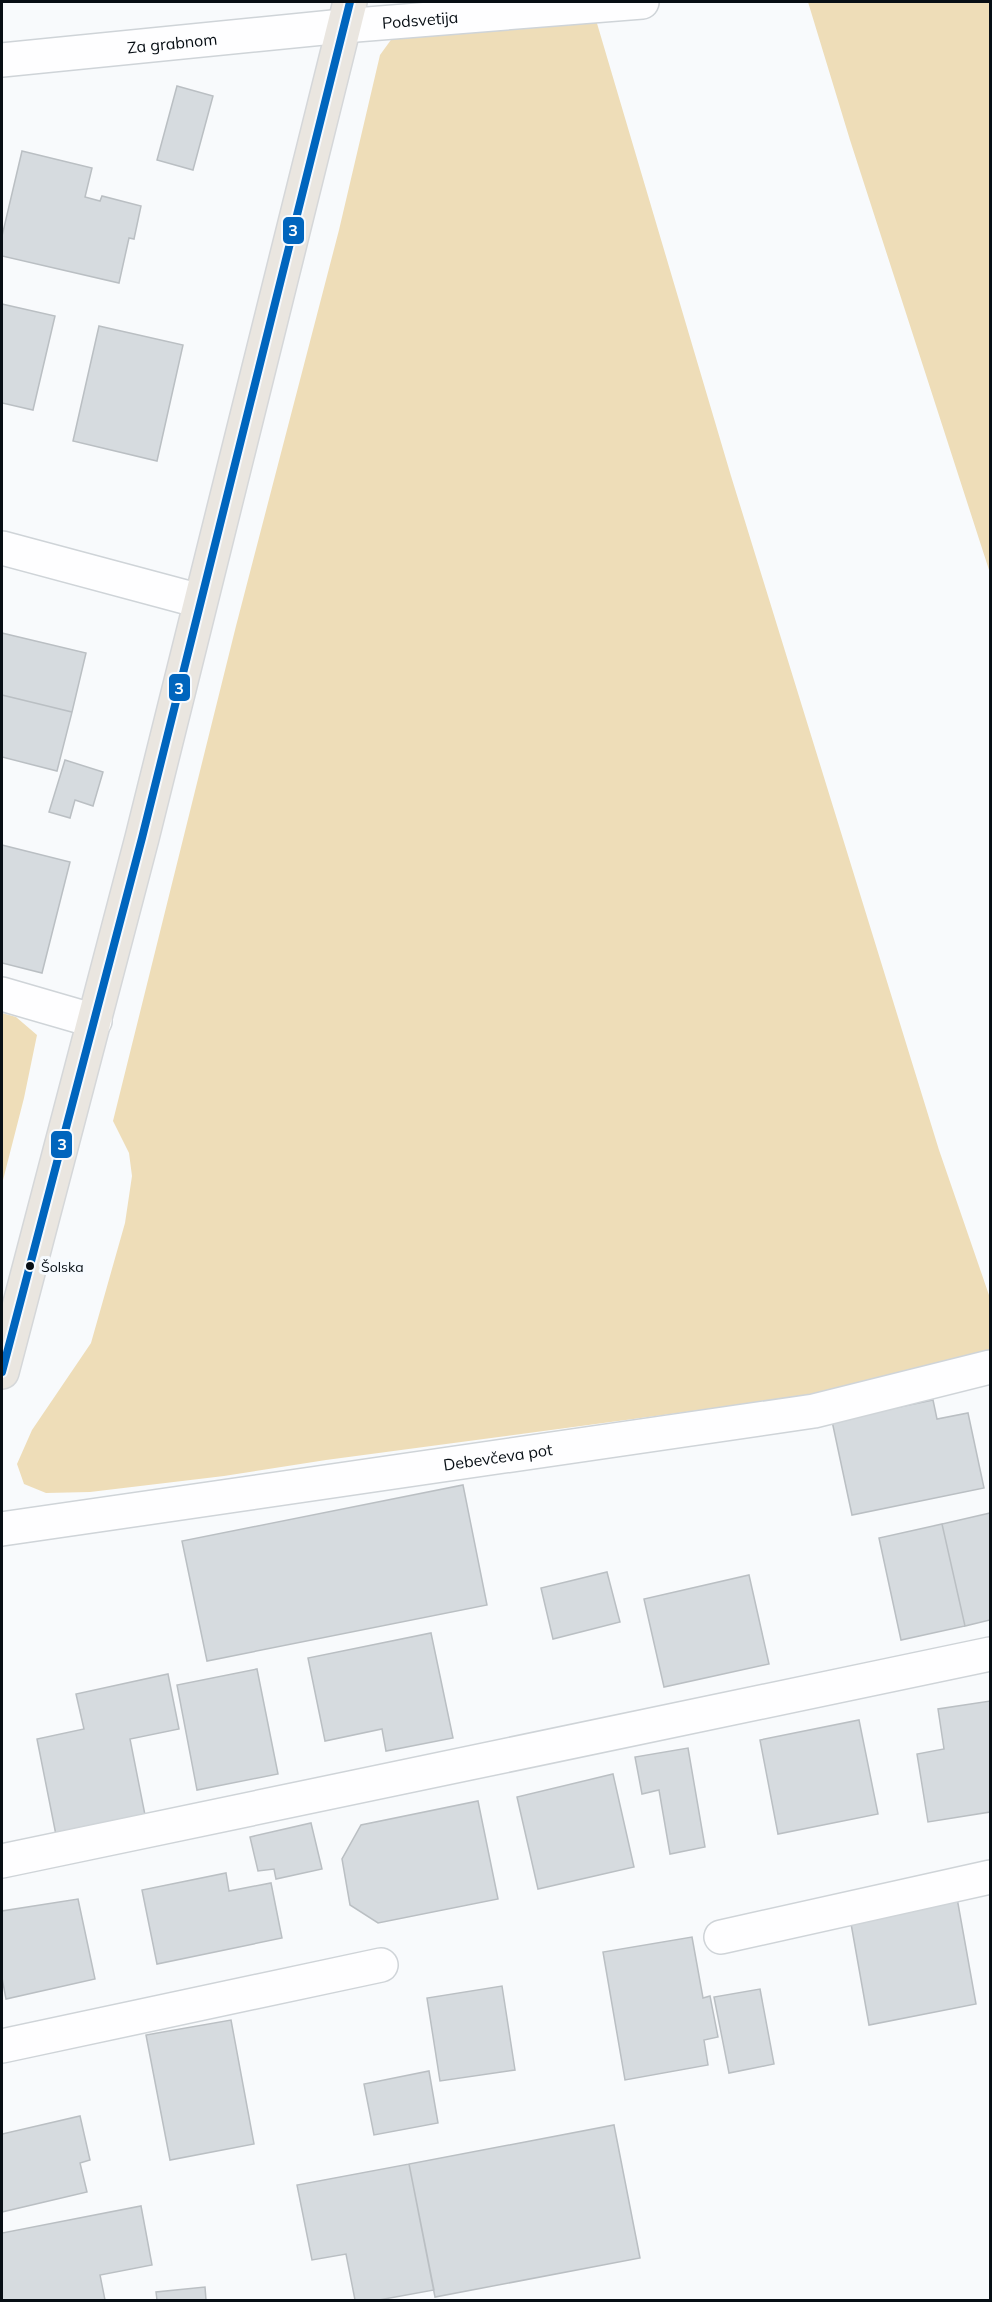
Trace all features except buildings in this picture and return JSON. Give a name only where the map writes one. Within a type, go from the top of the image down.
[{"type":"main road","points":[[2,1372],[5,1340],[95,1021],[346,14]]},
{"type":"street","name":"Podsvetija","points":[[346,14],[642,2]]},
{"type":"street","name":"Za grabnom","points":[[2,60],[346,14]]},
{"type":"street","points":[[2,548],[200,601]]},
{"type":"street","points":[[2,994],[95,1021]]},
{"type":"street","name":"Debevčeva pot","points":[[2,1528],[814,1411],[990,1367]]},
{"type":"street","points":[[2,1862],[990,1654]]},
{"type":"street","points":[[721,1937],[990,1877]]},
{"type":"street","points":[[2,2046],[381,1965]]},
{"type":"shaded area","points":[[808,2],[990,2],[990,573],[850,140]]},
{"type":"shaded area","points":[[596,20],[731,476],[939,1150],[990,1298],[990,1354],[812,1395],[326,1460],[224,1476],[90,1492],[46,1493],[24,1484],[17,1464],[32,1430],[91,1343],[125,1223],[132,1176],[129,1153],[113,1121],[236,626],[339,230],[380,55],[393,37]]},
{"type":"shaded area","points":[[2,1013],[16,1017],[37,1035],[2,1184]]},
{"type":"transit line","name":"3","points":[[2,1372],[142,838],[350,2]]},
{"type":"place","name":"Šolska","points":[[30,1266]]}]
